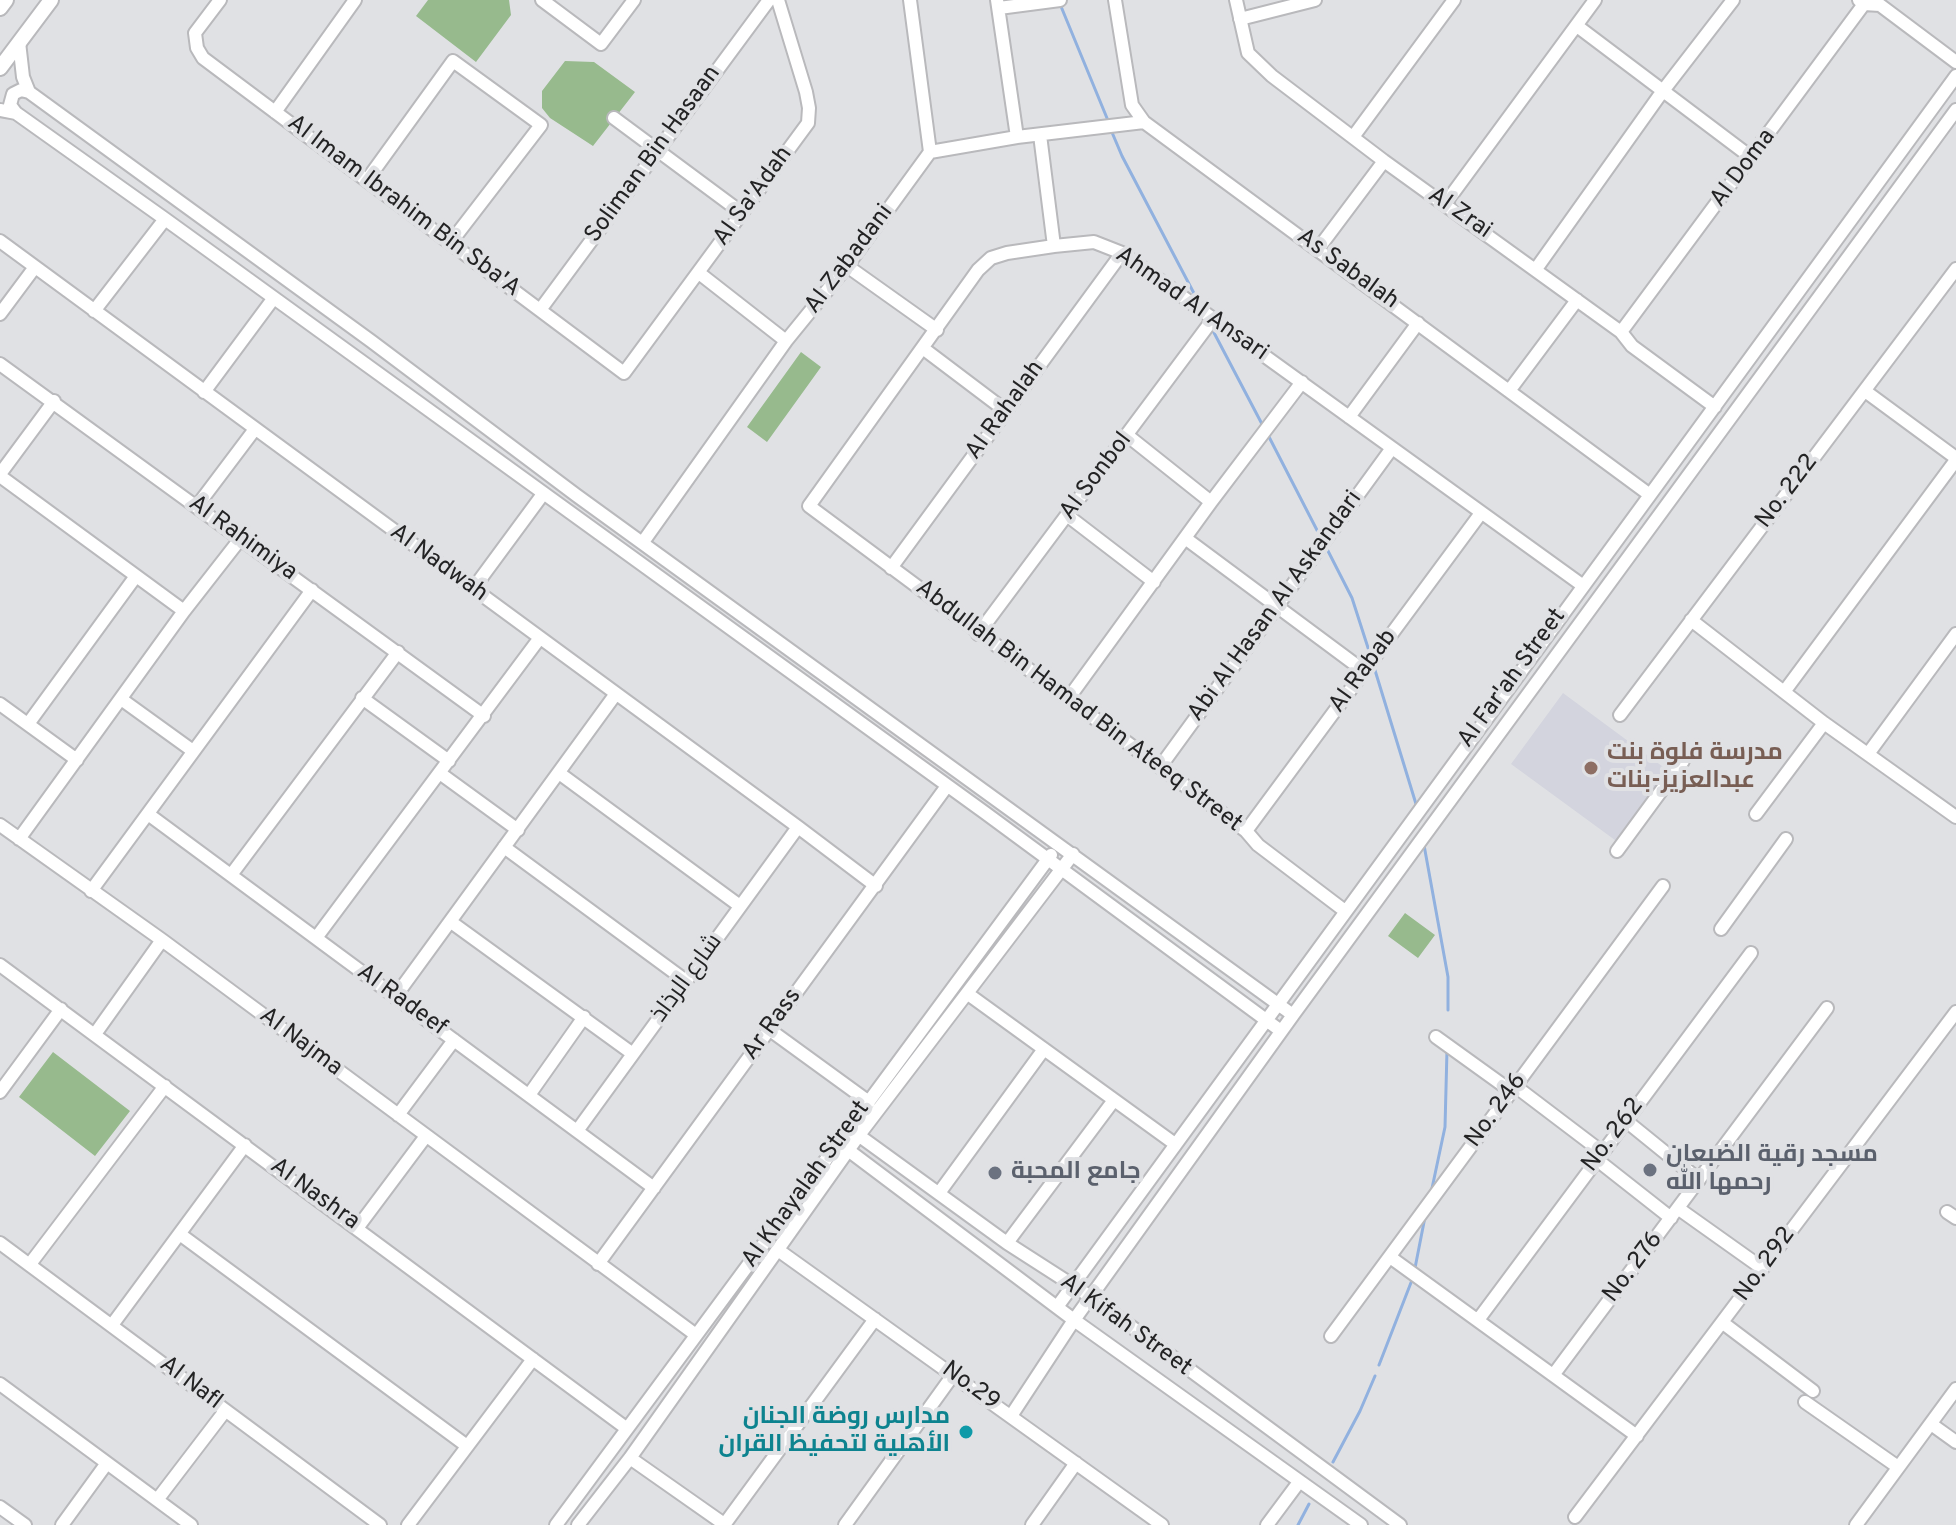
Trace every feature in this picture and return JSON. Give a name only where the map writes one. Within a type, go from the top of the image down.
[{"type":"main road","points":[[0,8],[6,0]]},
{"type":"main road","points":[[0,68],[51,0]]},
{"type":"street","name":"Al Imam Ibrahim Bin Sba'A","points":[[220,0],[195,33],[197,48],[203,58],[624,373]]},
{"type":"street","points":[[275,112],[355,0]]},
{"type":"street","points":[[542,0],[601,44],[634,0]]},
{"type":"street","name":"Soliman Bin Hasaan","points":[[540,310],[769,0]]},
{"type":"street","name":"Al Sa'Adah","points":[[624,373],[808,123],[806,92],[778,0]]},
{"type":"street","points":[[910,0],[930,152],[1017,137],[1144,122],[1132,105],[1115,0]]},
{"type":"street","points":[[1017,137],[998,4],[1060,0]]},
{"type":"street","name":"Al Zrai","points":[[1236,0],[1248,53],[1272,76],[1621,332],[1632,346],[1715,407]]},
{"type":"street","points":[[1240,19],[1315,0]]},
{"type":"street","points":[[1353,137],[1454,0]]},
{"type":"street","points":[[1445,204],[1595,0]]},
{"type":"street","points":[[1536,269],[1662,92],[1733,0]]},
{"type":"street","points":[[1862,2],[1880,5],[1956,62]]},
{"type":"street","name":"Al Doma","points":[[1621,332],[1752,158],[1862,2]]},
{"type":"street","points":[[1577,26],[1752,158]]},
{"type":"street","points":[[19,42],[23,77],[29,92]]},
{"type":"street","points":[[367,180],[453,61],[541,125],[451,242]]},
{"type":"street","name":"Al Far'ah Street","points":[[1057,1307],[1956,76]]},
{"type":"street","points":[[1281,1031],[16,113],[10,105],[13,94],[21,90],[29,92],[1293,1015]]},
{"type":"street","points":[[0,110],[16,113]]},
{"type":"street","name":"Al Far'ah Street","points":[[1011,1416],[1074,1320],[1281,1031],[1956,110]]},
{"type":"street","points":[[614,118],[742,213]]},
{"type":"street","name":"As Sabalah","points":[[1144,122],[1650,495]]},
{"type":"street","points":[[1040,135],[1054,246]]},
{"type":"street","name":"Al Zabadani","points":[[643,542],[786,341],[847,266],[930,152]]},
{"type":"street","points":[[1318,249],[1384,161]]},
{"type":"street","points":[[94,311],[165,219]]},
{"type":"street","name":"Al Nadwah","points":[[0,241],[876,886]]},
{"type":"street","name":"Ahmad Al Ansari","points":[[809,506],[978,270],[991,258],[1007,253],[1094,242],[1122,253],[1582,585]]},
{"type":"street","name":"Al Rahalah","points":[[891,568],[1122,253]]},
{"type":"street","points":[[847,266],[937,330]]},
{"type":"street","points":[[0,314],[35,267]]},
{"type":"street","name":"No. 222","points":[[1620,715],[1956,269]]},
{"type":"street","points":[[699,273],[786,341]]},
{"type":"street","points":[[204,392],[273,299]]},
{"type":"street","points":[[1509,391],[1577,300]]},
{"type":"street","name":"Al Sonbol","points":[[978,634],[1213,319]]},
{"type":"street","points":[[1349,417],[1418,323]]},
{"type":"street","points":[[333,341],[350,337],[347,324]]},
{"type":"street","points":[[358,359],[359,348],[371,341]]},
{"type":"street","points":[[924,349],[1006,411]]},
{"type":"street","name":"Al Rahimiya","points":[[0,364],[484,716]]},
{"type":"street","points":[[1068,699],[1302,382]]},
{"type":"street","points":[[1784,692],[1956,459],[1865,391]]},
{"type":"street","points":[[54,401],[0,475],[184,611]]},
{"type":"street","points":[[197,506],[255,429]]},
{"type":"street","points":[[1128,436],[1211,502]]},
{"type":"street","name":"Abi Al Hasan Al Askandari","points":[[1160,767],[1392,448]]},
{"type":"street","points":[[473,589],[543,494]]},
{"type":"street","name":"Abdullah Bin Hamad Bin Ateeq Street","points":[[809,506],[1246,831],[1258,845],[1345,911]]},
{"type":"street","name":"Al Rabab","points":[[1246,831],[1481,513]]},
{"type":"street","points":[[1068,516],[1154,582]]},
{"type":"street","points":[[19,839],[184,611],[241,538]]},
{"type":"street","points":[[1185,538],[1364,671]]},
{"type":"street","points":[[28,724],[136,576]]},
{"type":"street","points":[[91,891],[312,590]]},
{"type":"street","points":[[1691,620],[1824,723],[1956,817]]},
{"type":"street","points":[[1868,754],[1956,634]]},
{"type":"street","points":[[316,938],[539,639]]},
{"type":"street","points":[[231,875],[398,652]]},
{"type":"street","points":[[395,997],[615,695]]},
{"type":"street","points":[[362,698],[449,761]]},
{"type":"street","points":[[121,699],[193,751]]},
{"type":"street","points":[[0,704],[77,760]]},
{"type":"street","points":[[1756,814],[1824,723]]},
{"type":"street","points":[[1617,851],[1683,761]]},
{"type":"street","points":[[559,773],[740,906]]},
{"type":"street","points":[[441,774],[518,830]]},
{"type":"street","name":"Ar Rass","points":[[598,1264],[947,786]]},
{"type":"street","name":"Al Radeef","points":[[148,814],[654,1188]]},
{"type":"street","name":"Al Najma","points":[[0,825],[162,940],[696,1335]]},
{"type":"street","name":"شارع الرذاذ","points":[[577,1131],[798,827]]},
{"type":"street","points":[[1721,929],[1786,839]]},
{"type":"street","name":"Al Khayalah Street","points":[[559,1520],[696,1335],[824,1174],[854,1132],[867,1104],[1059,844]]},
{"type":"street","points":[[504,847],[686,981]]},
{"type":"street","name":"Al Khayalah Street","points":[[854,1132],[881,1110],[1073,854]]},
{"type":"street","points":[[1032,881],[1042,883],[1042,896]]},
{"type":"street","name":"No. 246","points":[[1331,1336],[1663,886]]},
{"type":"street","points":[[451,922],[633,1054]]},
{"type":"street","points":[[95,1034],[162,940]]},
{"type":"street","name":"No. 262","points":[[1478,1320],[1751,953]]},
{"type":"street","name":"Al Nashra","points":[[0,965],[626,1428]]},
{"type":"street","points":[[1239,1002],[1255,1009],[1259,1006],[1261,1001],[1249,984]]},
{"type":"street","points":[[968,994],[1175,1144]]},
{"type":"street","name":"No. 276","points":[[1554,1374],[1827,1008]]},
{"type":"street","points":[[0,1092],[61,1009]]},
{"type":"street","name":"No. 292","points":[[1575,1517],[1956,1012]]},
{"type":"street","points":[[529,1095],[584,1017]]},
{"type":"street","points":[[770,1030],[867,1104],[863,1119],[869,1119],[881,1110]]},
{"type":"street","points":[[1436,1037],[1513,1089],[1675,1213],[1762,1268]]},
{"type":"street","points":[[398,1115],[454,1040]]},
{"type":"street","points":[[939,1193],[1044,1049]]},
{"type":"street","points":[[30,1264],[165,1086]]},
{"type":"street","points":[[1007,1243],[1114,1100]]},
{"type":"street","points":[[1625,1120],[1699,1180]]},
{"type":"street","name":"Al Kifah Street","points":[[854,1132],[1007,1243],[1091,1297],[1400,1525]]},
{"type":"street","points":[[358,1227],[426,1136]]},
{"type":"street","points":[[112,1325],[245,1145]]},
{"type":"street","name":"Al Kifah Street","points":[[843,1147],[1074,1320],[1361,1525]]},
{"type":"street","name":"Al Khayalah Street","points":[[578,1525],[630,1458],[778,1250],[824,1174]]},
{"type":"street","points":[[181,1235],[467,1446]]},
{"type":"street","name":"Al Nafl","points":[[0,1243],[380,1525]]},
{"type":"street","name":"No.29","points":[[778,1250],[1076,1463],[1154,1523]]},
{"type":"street","points":[[1390,1257],[1637,1436]]},
{"type":"street","points":[[1037,1292],[1053,1298],[1061,1288],[1052,1274]]},
{"type":"street","points":[[1089,1330],[1080,1318],[1087,1308],[1105,1309]]},
{"type":"street","points":[[630,1458],[724,1525],[875,1319]]},
{"type":"street","points":[[1723,1323],[1813,1391]]},
{"type":"street","points":[[408,1525],[533,1359]]},
{"type":"street","points":[[845,1525],[953,1375]]},
{"type":"street","points":[[0,1384],[191,1525]]},
{"type":"street","points":[[1856,1525],[1956,1389]]},
{"type":"street","points":[[1805,1402],[1898,1467]]},
{"type":"street","points":[[157,1500],[225,1411]]},
{"type":"street","points":[[1931,1424],[1956,1442]]},
{"type":"street","points":[[62,1525],[107,1463]]},
{"type":"street","points":[[1032,1525],[1076,1463]]},
{"type":"street","points":[[595,1472],[588,1484],[588,1493],[593,1496],[606,1489]]},
{"type":"street","points":[[1267,1525],[1299,1482]]},
{"type":"street","points":[[559,1520],[574,1508],[581,1517],[578,1525]]},
{"type":"street","points":[[1,1525],[4,1510],[25,1525]]},
{"type":"shaded area","name":"مدرسة فلوة بنت عبدالعزيز-بنات","points":[[1563,693],[1670,772],[1619,843],[1511,764]]},
{"type":"green space","points":[[428,0],[509,0],[511,15],[476,62],[416,16]]},
{"type":"green space","points":[[565,61],[594,62],[635,92],[593,146],[550,118],[542,108],[542,91]]},
{"type":"green space","points":[[801,352],[821,367],[767,442],[747,427]]},
{"type":"green space","points":[[1405,913],[1435,935],[1418,958],[1388,936]]},
{"type":"green space","points":[[53,1052],[130,1111],[95,1156],[19,1097]]},
{"type":"waterway","points":[[1060,4],[1109,123]]},
{"type":"waterway","points":[[1111,130],[1198,301]]},
{"type":"waterway","points":[[1211,327],[1263,426]]},
{"type":"waterway","points":[[1267,433],[1320,536]]},
{"type":"waterway","points":[[1326,547],[1352,598],[1370,654]]},
{"type":"waterway","points":[[1374,667],[1416,804]]},
{"type":"waterway","points":[[1424,845],[1448,977],[1448,1010]]},
{"type":"waterway","points":[[1431,1193],[1445,1127],[1447,1050]]},
{"type":"waterway","points":[[1415,1268],[1425,1217]]},
{"type":"waterway","points":[[1379,1365],[1412,1280]]},
{"type":"waterway","points":[[1333,1462],[1375,1376]]},
{"type":"waterway","points":[[1298,1525],[1309,1504]]},
{"type":"place","name":"مدرسة فلوة بنت عبدالعزيز-بنات","points":[[1591,768]]},
{"type":"place","name":"مسجد رقية الضبعان رحمها الله","points":[[1650,1170]]},
{"type":"place","name":"جامع المحبة","points":[[995,1173]]},
{"type":"place","name":"مدارس روضة الجنان الأهلية لتحفيظ القران","points":[[966,1432]]}]
